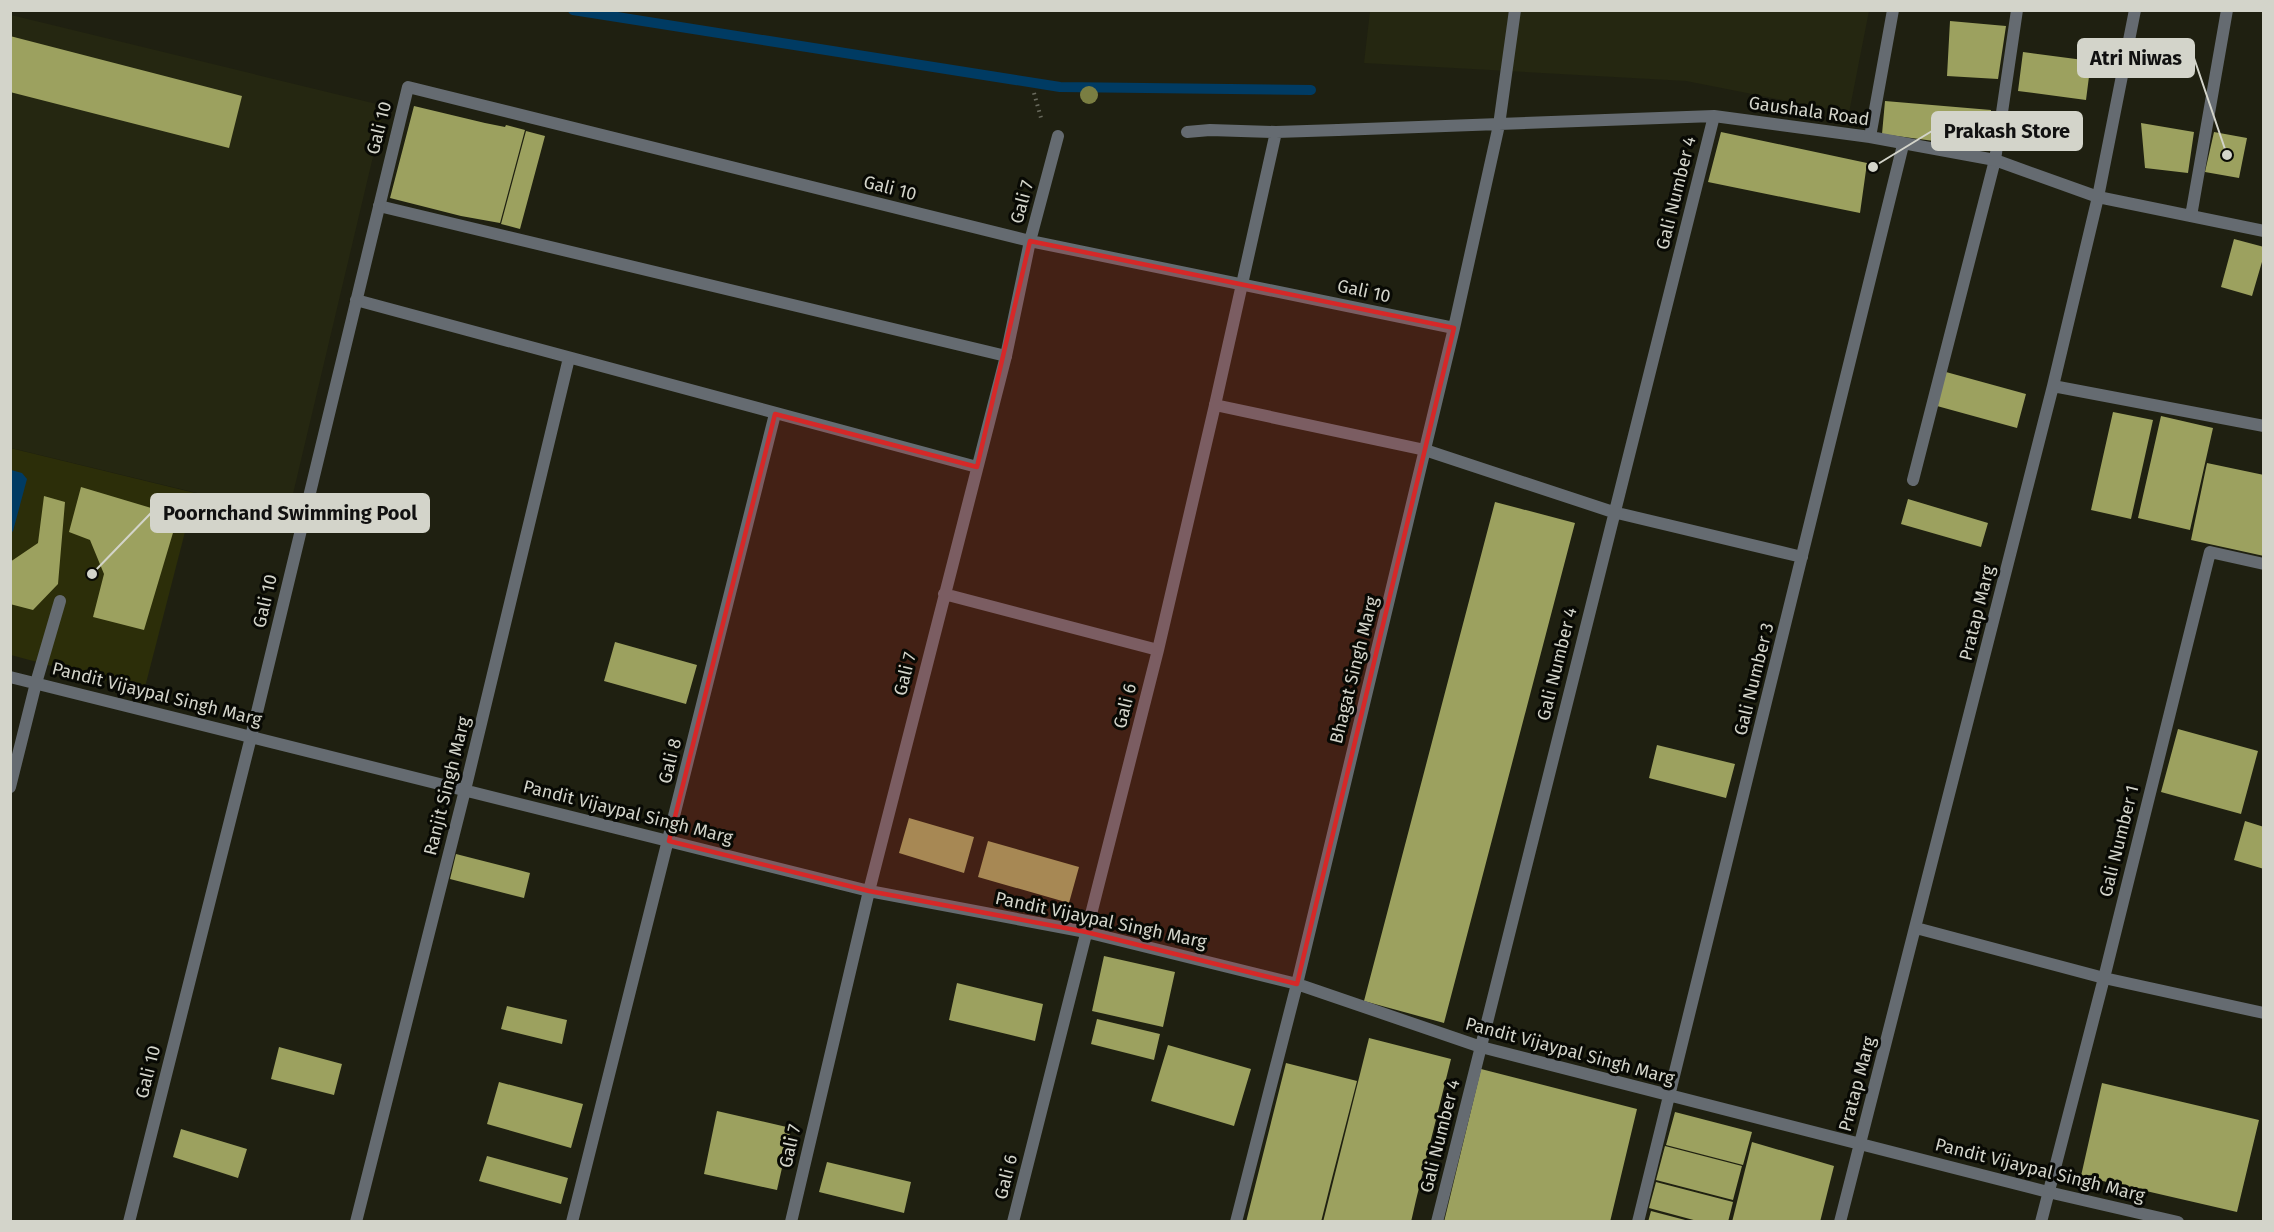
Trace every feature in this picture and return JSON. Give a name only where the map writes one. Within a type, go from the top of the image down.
[{"type":"street","name":"Bhagat Singh Marg","points":[[1236,1221],[1297,984],[1454,328],[1499,125],[1515,10]]},
{"type":"street","points":[[1870,137],[1893,10]]},
{"type":"street","points":[[1913,480],[1995,160],[2017,10]]},
{"type":"street","name":"Pratap Marg","points":[[1840,1221],[2053,386],[2098,197],[2135,10]]},
{"type":"street","points":[[2191,216],[2227,10]]},
{"type":"street","name":"Gali 10","points":[[129,1221],[251,737],[408,87],[1030,241],[1454,328]]},
{"type":"street","name":"Gaushala Road","points":[[1187,132],[1210,130],[1276,132],[1714,116],[1870,137],[1995,160],[2098,197],[2264,231]]},
{"type":"street","name":"Gali Number 4","points":[[1437,1221],[1714,116]]},
{"type":"street","name":"Gali 6","points":[[1013,1221],[1158,650],[1276,132]]},
{"type":"street","name":"Gali 7","points":[[791,1221],[868,891],[1006,356],[1030,241],[1058,136]]},
{"type":"street","name":"Gali Number 3","points":[[1638,1221],[1904,145]]},
{"type":"street","points":[[379,206],[1006,356]]},
{"type":"street","points":[[356,300],[977,467]]},
{"type":"street","name":"Ranjit Singh Marg","points":[[356,1221],[465,790],[569,358]]},
{"type":"street","points":[[2053,386],[2264,426]]},
{"type":"street","points":[[1215,405],[1425,450],[1613,512],[1802,557]]},
{"type":"street","name":"Gali 8","points":[[572,1221],[776,414]]},
{"type":"street","name":"Gali Number 1","points":[[2041,1221],[2210,552],[2264,564]]},
{"type":"street","points":[[944,594],[1158,650]]},
{"type":"street","points":[[10,787],[36,683],[60,601]]},
{"type":"street","name":"Pandit Vijaypal Singh Marg","points":[[10,676],[868,891],[1086,932],[1297,984],[1481,1047],[2048,1192],[2178,1221]]},
{"type":"street","points":[[1916,928],[2104,978],[2264,1013]]},
{"type":"highlighted area","points":[[1030,241],[1454,328],[1297,984],[1086,932],[869,891],[669,841],[775,414],[977,467]]},
{"type":"shaded area","points":[[1370,11],[1869,11],[1849,113],[1686,81],[1364,63]]},
{"type":"shaded area","points":[[11,15],[385,106],[288,515],[11,448]]},
{"type":"shaded area","points":[[10,448],[195,493],[144,691],[11,655]]},
{"type":"water","points":[[11,470],[22,473],[27,479],[11,533]]},
{"type":"building","points":[[1950,21],[2006,26],[1998,79],[1947,76]]},
{"type":"building","points":[[10,36],[242,96],[229,148],[10,92]]},
{"type":"building","points":[[2023,52],[2091,61],[2086,100],[2018,91]]},
{"type":"building","points":[[1885,101],[1991,110],[1986,148],[1882,134]]},
{"type":"building","points":[[414,106],[525,130],[500,223],[461,216],[390,198]]},
{"type":"building","points":[[2141,123],[2194,132],[2188,173],[2145,168]]},
{"type":"building","points":[[526,131],[545,136],[520,229],[501,224]]},
{"type":"building","points":[[1721,132],[1867,163],[1860,213],[1708,182]]},
{"type":"building","points":[[2214,132],[2247,138],[2239,178],[2205,172]]},
{"type":"building","points":[[2234,239],[2264,247],[2264,255],[2252,296],[2221,287]]},
{"type":"building","points":[[1946,372],[2026,394],[2017,428],[1937,406]]},
{"type":"building","points":[[2113,412],[2153,420],[2131,519],[2091,510]]},
{"type":"building","points":[[2161,416],[2213,428],[2190,530],[2138,518]]},
{"type":"building","points":[[2207,463],[2264,475],[2264,556],[2191,540]]},
{"type":"building","points":[[81,487],[178,516],[144,630],[93,617],[104,574],[90,540],[69,532]]},
{"type":"building","points":[[44,496],[65,502],[58,584],[33,610],[10,604],[10,562],[38,543]]},
{"type":"building","points":[[1908,499],[1988,523],[1981,547],[1901,524]]},
{"type":"building","points":[[1495,502],[1575,523],[1444,1023],[1364,1001]]},
{"type":"building","points":[[615,642],[697,665],[686,704],[604,681]]},
{"type":"building","points":[[2178,729],[2258,751],[2241,814],[2161,792]]},
{"type":"building","points":[[1657,745],[1735,764],[1726,798],[1649,778]]},
{"type":"building","points":[[909,818],[974,837],[964,873],[899,853]]},
{"type":"building","points":[[2245,821],[2264,827],[2264,869],[2234,860]]},
{"type":"building","points":[[988,841],[1079,867],[1069,903],[978,877]]},
{"type":"building","points":[[456,854],[530,873],[524,898],[450,879]]},
{"type":"building","points":[[1104,956],[1175,972],[1163,1027],[1092,1011]]},
{"type":"building","points":[[957,983],[1043,1004],[1035,1041],[949,1020]]},
{"type":"building","points":[[507,1006],[567,1020],[562,1044],[501,1029]]},
{"type":"building","points":[[1097,1019],[1160,1034],[1154,1060],[1091,1044]]},
{"type":"building","points":[[1369,1038],[1451,1059],[1411,1222],[1323,1222]]},
{"type":"building","points":[[1168,1045],[1251,1069],[1234,1126],[1151,1101]]},
{"type":"building","points":[[279,1047],[342,1064],[334,1095],[271,1079]]},
{"type":"building","points":[[1286,1063],[1357,1081],[1321,1222],[1246,1222]]},
{"type":"building","points":[[1481,1069],[1637,1109],[1610,1222],[1444,1222]]},
{"type":"building","points":[[499,1082],[583,1104],[571,1148],[487,1124]]},
{"type":"building","points":[[2102,1083],[2259,1120],[2237,1212],[2081,1176]]},
{"type":"building","points":[[717,1111],[791,1128],[777,1190],[704,1174]]},
{"type":"building","points":[[1675,1112],[1752,1132],[1743,1165],[1666,1145]]},
{"type":"building","points":[[181,1129],[247,1149],[238,1178],[173,1157]]},
{"type":"building","points":[[1752,1142],[1834,1166],[1820,1222],[1732,1222]]},
{"type":"building","points":[[1665,1146],[1742,1166],[1733,1200],[1656,1180]]},
{"type":"building","points":[[487,1156],[568,1178],[561,1204],[479,1181]]},
{"type":"building","points":[[827,1162],[911,1182],[904,1213],[819,1192]]},
{"type":"building","points":[[1656,1182],[1733,1202],[1728,1222],[1701,1222],[1649,1208]]},
{"type":"building","points":[[1651,1211],[1689,1221],[1689,1222],[1648,1222]]},
{"type":"waterway","points":[[573,10],[1060,87],[1311,90]]},
{"type":"place","name":"Atri Niwas","points":[[2227,155]]},
{"type":"place","name":"Prakash Store","points":[[1873,167]]},
{"type":"place","name":"Poornchand Swimming Pool","points":[[92,574]]}]
